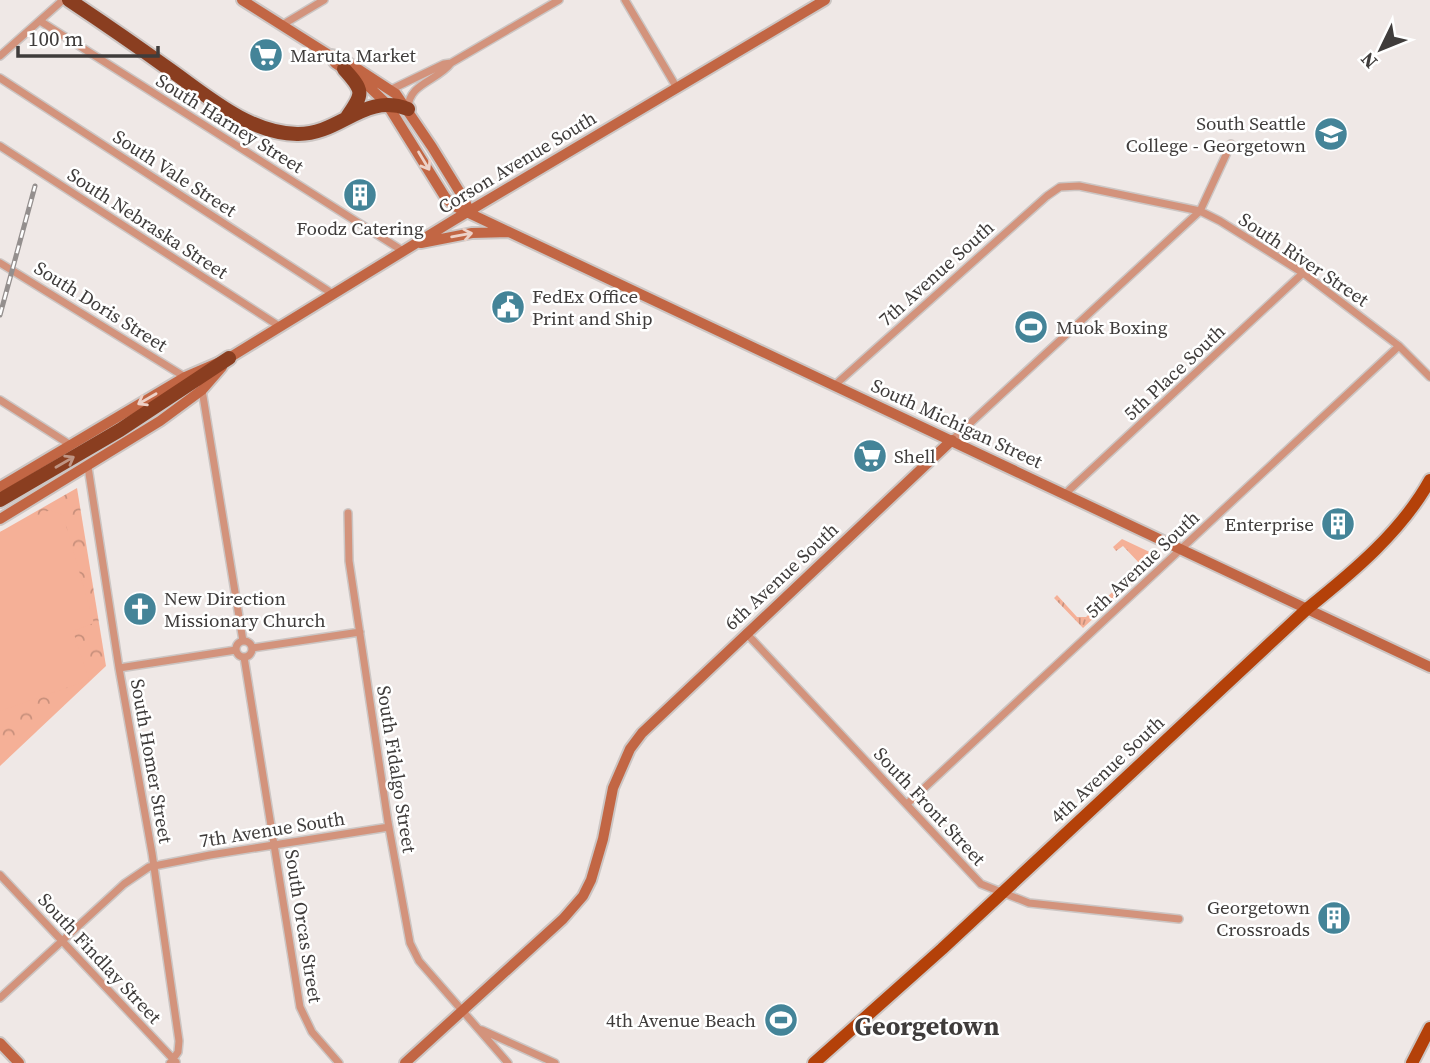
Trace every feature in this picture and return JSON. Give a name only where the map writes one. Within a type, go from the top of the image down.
[{"type":"highway","points":[[69,0],[234,113],[260,126],[284,133],[306,134],[346,119],[389,97],[408,109]]},
{"type":"highway","points":[[344,69],[358,84],[361,94],[346,119]]},
{"type":"highway","points":[[0,499],[161,404],[229,358]]},
{"type":"main road","points":[[242,0],[389,97]]},
{"type":"main road","name":"Corson Avenue South","points":[[0,487],[185,377],[229,358],[469,211],[825,0]]},
{"type":"main road","points":[[329,55],[337,55],[389,97]]},
{"type":"main road","name":"South Michigan Street","points":[[389,97],[445,197],[454,206],[1430,667]]},
{"type":"main road","points":[[408,109],[469,211]]},
{"type":"main road","points":[[408,248],[464,234],[512,232]]},
{"type":"main road","name":"Corson Avenue South","points":[[0,519],[160,421],[202,390],[229,358]]},
{"type":"main road","name":"6th Avenue South","points":[[405,1063],[563,919],[583,896],[598,863],[612,788],[630,749],[652,722],[952,440]]},
{"type":"main road","name":"4th Avenue South","points":[[814,1063],[1001,894],[1308,608],[1361,564],[1426,497],[1430,480]]},
{"type":"main road","points":[[1412,1063],[1430,1028]]},
{"type":"main road","points":[[0,1043],[19,1063]]},
{"type":"street","points":[[0,56],[62,0]]},
{"type":"street","points":[[282,25],[324,0]]},
{"type":"street","points":[[389,97],[559,0]]},
{"type":"street","points":[[625,0],[677,88]]},
{"type":"street","name":"South Harney Street","points":[[40,21],[408,248]]},
{"type":"street","points":[[408,109],[410,94],[447,69],[451,63]]},
{"type":"street","name":"South Vale Street","points":[[0,78],[332,294]]},
{"type":"street","name":"6th Avenue South","points":[[952,440],[1200,211],[1231,144]]},
{"type":"street","name":"South Nebraska Street","points":[[0,146],[279,326]]},
{"type":"street","name":"South River Street","points":[[1060,187],[1079,187],[1200,211],[1253,240],[1303,273],[1399,346],[1430,377]]},
{"type":"street","name":"7th Avenue South","points":[[835,386],[1015,223],[1060,187]]},
{"type":"street","name":"South Doris Street","points":[[0,263],[185,377]]},
{"type":"street","name":"5th Place South","points":[[1065,494],[1303,273]]},
{"type":"street","name":"5th Avenue South","points":[[907,804],[1399,346]]},
{"type":"street","points":[[202,390],[243,641]]},
{"type":"street","points":[[0,400],[69,444]]},
{"type":"street","name":"South Homer Street","points":[[88,467],[119,667],[154,865],[179,1041],[173,1062]]},
{"type":"street","name":"South Fidalgo Street","points":[[348,513],[349,561],[389,827],[410,943],[419,961],[508,1063]]},
{"type":"street","points":[[252,648],[360,632]]},
{"type":"street","name":"South Front Street","points":[[747,633],[981,884],[1001,894],[1037,905],[1179,919]]},
{"type":"street","points":[[119,667],[236,650],[244,657],[251,654],[252,648],[249,642],[243,641],[237,645],[236,650]]},
{"type":"street","name":"South Orcas Street","points":[[244,657],[300,1007],[312,1032],[339,1063]]},
{"type":"street","name":"7th Avenue South","points":[[0,998],[124,884],[154,865],[389,827]]},
{"type":"street","name":"South Findlay Street","points":[[0,874],[173,1062]]},
{"type":"street","points":[[477,1028],[555,1063]]},
{"type":"green space","points":[[77,488],[106,666],[0,766],[0,532]]},
{"type":"green space","points":[[50,510],[63,515],[94,623],[73,631],[89,680],[0,711],[0,532]]},
{"type":"green space","points":[[1122,539],[1156,555],[1157,559],[1083,628],[1054,598],[1057,595],[1077,617],[1086,617],[1141,565],[1123,546],[1116,551],[1113,547]]},
{"type":"railway","points":[[0,315],[35,186]]},
{"type":"place","name":"Maruta Market","points":[[266,55]]},
{"type":"place","name":"South Seattle College - Georgetown","points":[[1331,134]]},
{"type":"place","name":"Foodz Catering","points":[[360,195]]},
{"type":"place","name":"FedEx Office Print and Ship","points":[[508,307]]},
{"type":"place","name":"Muok Boxing","points":[[1031,327]]},
{"type":"place","name":"Shell","points":[[870,456]]},
{"type":"place","name":"Enterprise","points":[[1338,524]]},
{"type":"place","name":"New Direction Missionary Church","points":[[140,609]]},
{"type":"place","name":"Georgetown Crossroads","points":[[1334,918]]},
{"type":"place","name":"4th Avenue Beach","points":[[781,1020]]},
{"type":"district","name":"Georgetown","points":[[927,1026]]}]
